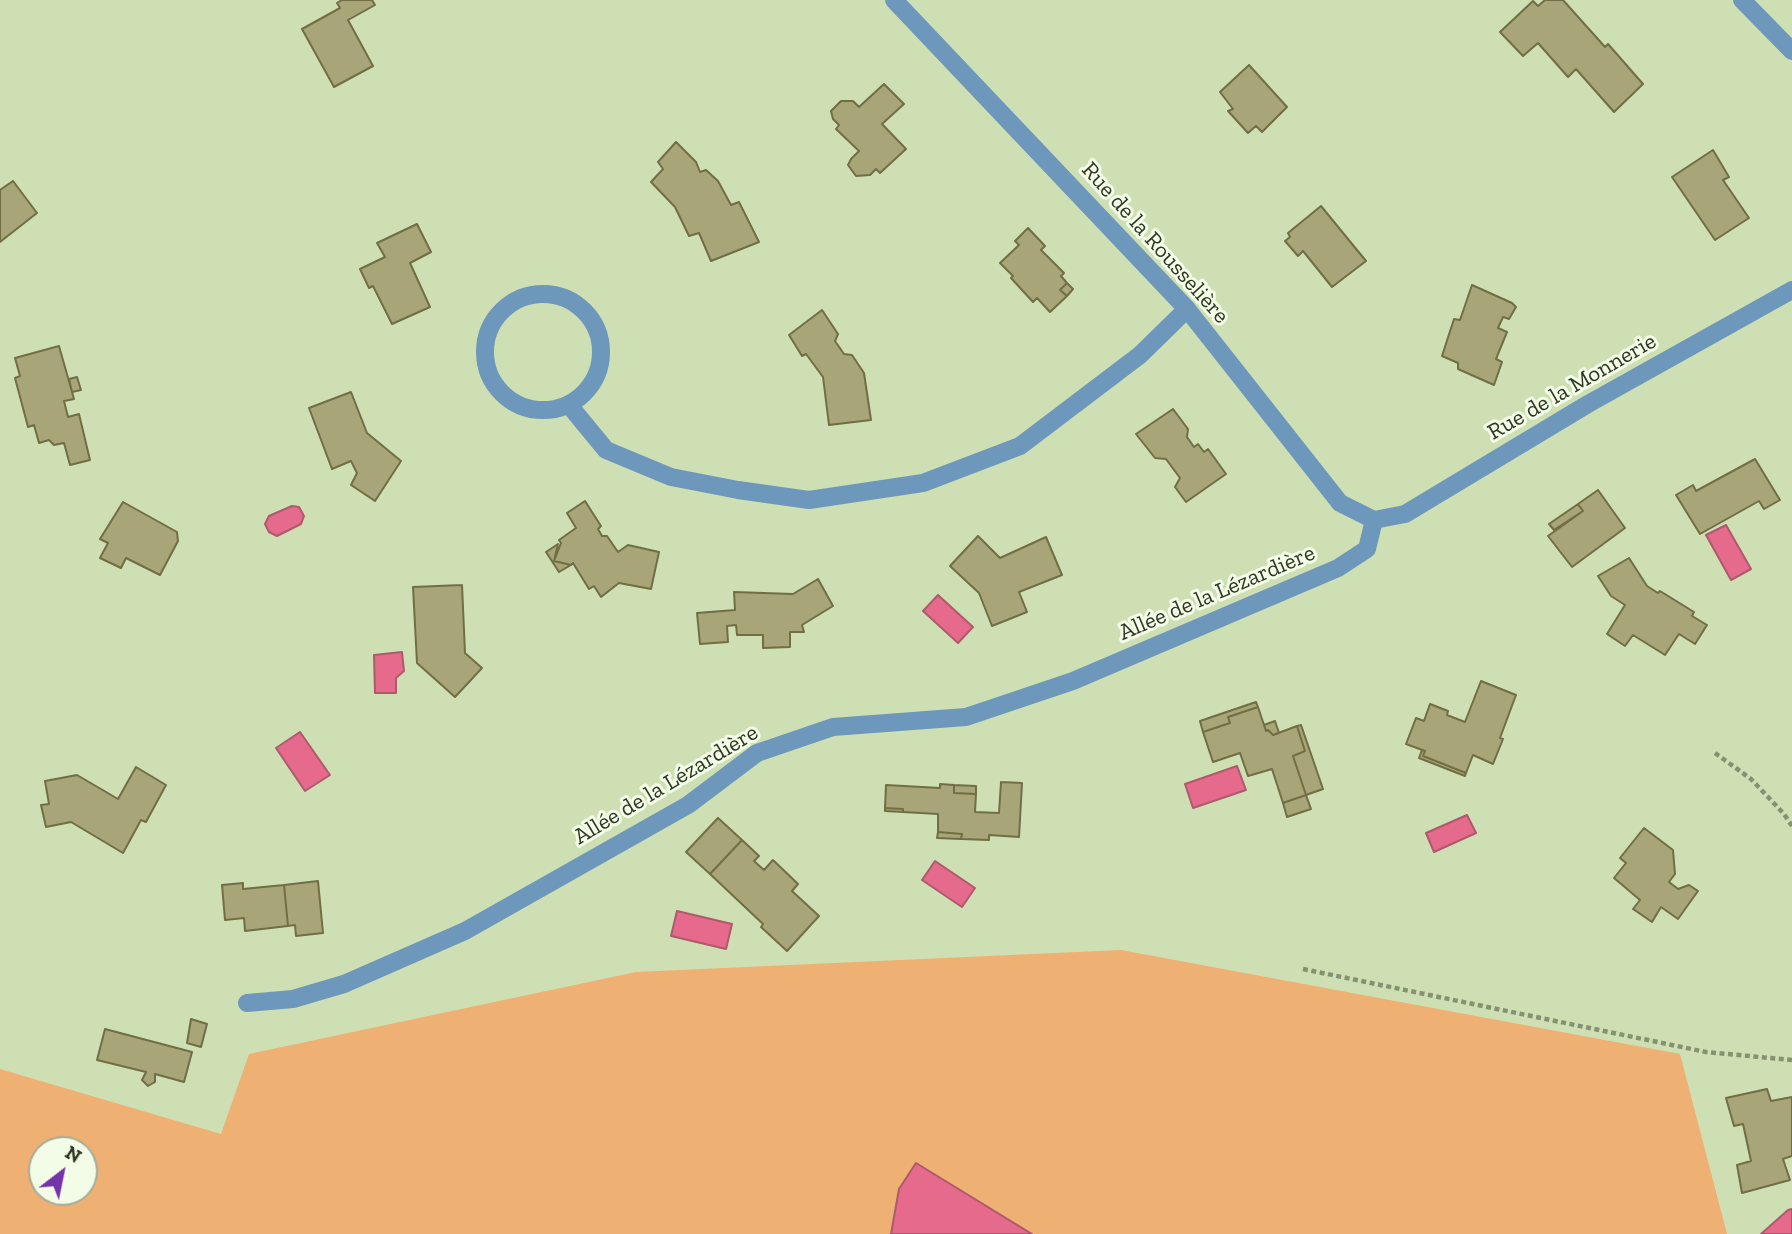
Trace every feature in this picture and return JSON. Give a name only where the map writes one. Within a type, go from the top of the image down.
[{"type":"street","name":"Rue de la Rousselière","points":[[894,0],[1187,309],[1340,503],[1374,520]]},
{"type":"street","points":[[1742,0],[1792,51]]},
{"type":"street","name":"Rue de la Monnerie","points":[[1374,520],[1405,514],[1588,404],[1792,290]]},
{"type":"street","points":[[549,294],[569,300],[586,313],[598,332],[601,353],[597,374],[586,392],[569,405],[548,410],[527,408],[507,399],[493,383],[489,373],[485,362],[485,341],[493,321],[508,306],[527,296],[549,294]]},
{"type":"street","points":[[569,405],[606,450],[671,477],[809,500],[923,483],[1020,446],[1140,355],[1187,309]]},
{"type":"street","name":"Allée de la Lézardière","points":[[247,1003],[293,999],[344,984],[465,931],[688,805],[757,753],[833,727],[967,717],[1073,681],[1338,568],[1367,549],[1374,520]]},
{"type":"path","points":[[1715,752],[1751,779],[1792,826]]},
{"type":"path","points":[[1303,969],[1706,1052],[1792,1060]]},
{"type":"shaded area","points":[[292,506],[299,507],[304,516],[301,524],[277,536],[269,532],[265,524],[269,516]]},
{"type":"shaded area","points":[[1726,525],[1751,569],[1731,580],[1706,535]]},
{"type":"shaded area","points":[[938,595],[973,627],[958,643],[923,611]]},
{"type":"shaded area","points":[[402,652],[404,671],[396,678],[396,693],[375,693],[374,655]]},
{"type":"shaded area","points":[[300,732],[330,775],[305,791],[276,748]]},
{"type":"shaded area","points":[[1237,766],[1246,790],[1193,808],[1185,784]]},
{"type":"shaded area","points":[[1467,815],[1476,833],[1434,852],[1426,833]]},
{"type":"shaded area","points":[[935,861],[975,888],[962,907],[922,880]]},
{"type":"shaded area","points":[[677,911],[732,924],[726,949],[671,936]]},
{"type":"shaded area","points":[[1121,950],[1680,1054],[1727,1234],[0,1234],[0,1069],[221,1134],[249,1054],[636,972]]},
{"type":"shaded area","points":[[916,1163],[1032,1234],[891,1234],[899,1189]]},
{"type":"shaded area","points":[[1792,1209],[1792,1234],[1761,1234],[1788,1210]]},
{"type":"building","points":[[342,0],[372,0],[375,5],[348,20],[373,66],[334,87],[302,29],[340,8],[337,3]]},
{"type":"building","points":[[1545,0],[1563,0],[1605,47],[1608,44],[1643,84],[1614,112],[1576,69],[1568,77],[1538,43],[1523,56],[1500,32],[1533,1],[1538,6]]},
{"type":"building","points":[[1249,65],[1287,107],[1262,132],[1256,126],[1248,133],[1228,111],[1233,109],[1220,92]]},
{"type":"building","points":[[884,84],[904,104],[882,124],[906,149],[880,173],[876,169],[870,175],[856,176],[848,165],[859,151],[836,129],[839,125],[833,119],[831,111],[841,101],[853,101],[859,107]]},
{"type":"building","points":[[676,142],[696,162],[700,172],[706,170],[718,181],[731,205],[739,202],[759,242],[711,261],[699,233],[689,236],[675,207],[651,182],[663,169],[658,162]]},
{"type":"building","points":[[1713,150],[1729,177],[1723,180],[1749,218],[1715,240],[1672,177]]},
{"type":"building","points":[[13,181],[37,213],[0,242],[0,190]]},
{"type":"building","points":[[1321,206],[1366,261],[1332,287],[1303,251],[1298,256],[1285,241],[1290,237],[1288,233]]},
{"type":"building","points":[[417,224],[431,252],[410,263],[430,307],[392,324],[373,286],[369,288],[360,269],[385,257],[377,243]]},
{"type":"building","points":[[1028,228],[1045,246],[1041,250],[1064,273],[1061,276],[1067,283],[1060,290],[1067,296],[1050,312],[1037,298],[1033,302],[1000,263],[1019,245],[1015,241]]},
{"type":"building","points":[[1067,283],[1073,289],[1067,296],[1060,290]]},
{"type":"building","points":[[1472,285],[1516,307],[1509,319],[1503,317],[1498,328],[1507,332],[1496,359],[1502,362],[1494,385],[1458,369],[1458,363],[1442,356],[1454,319],[1460,320]]},
{"type":"building","points":[[822,310],[838,334],[835,341],[844,354],[852,355],[864,373],[871,420],[829,425],[823,377],[806,354],[802,356],[789,335]]},
{"type":"building","points":[[59,346],[74,399],[64,401],[68,417],[79,414],[90,460],[70,465],[64,443],[54,445],[49,440],[39,443],[34,425],[28,427],[15,378],[20,376],[15,358]]},
{"type":"building","points":[[77,377],[81,390],[72,392],[69,379]]},
{"type":"building","points":[[351,392],[367,433],[401,461],[375,501],[351,485],[357,473],[351,461],[332,469],[309,408]]},
{"type":"building","points":[[1173,409],[1188,429],[1187,437],[1194,447],[1198,444],[1204,452],[1208,449],[1226,474],[1186,502],[1175,487],[1180,478],[1166,459],[1155,458],[1136,434]]},
{"type":"building","points":[[1755,459],[1780,500],[1764,509],[1759,501],[1700,534],[1676,495],[1693,485],[1696,491]]},
{"type":"building","points":[[1598,490],[1625,528],[1572,567],[1548,536],[1583,511],[1578,504]]},
{"type":"building","points":[[585,501],[601,526],[598,529],[602,536],[607,536],[618,552],[628,545],[659,552],[651,589],[619,583],[601,597],[594,586],[589,589],[573,563],[571,565],[554,561],[561,543],[559,540],[576,528],[567,513]]},
{"type":"building","points":[[123,502],[177,532],[178,541],[160,575],[126,558],[121,568],[100,558],[108,543],[100,539]]},
{"type":"building","points":[[1578,504],[1583,511],[1554,530],[1549,524]]},
{"type":"building","points":[[978,536],[1000,558],[1046,537],[1062,575],[1019,592],[1027,612],[992,626],[979,593],[950,566]]},
{"type":"building","points":[[558,544],[554,561],[571,565],[559,572],[546,552]]},
{"type":"building","points":[[1629,558],[1647,586],[1694,612],[1692,616],[1707,625],[1695,644],[1679,634],[1665,655],[1633,635],[1625,646],[1607,634],[1625,605],[1611,596],[1598,576]]},
{"type":"building","points":[[818,579],[833,606],[802,625],[804,632],[790,632],[790,647],[763,648],[763,635],[737,635],[736,625],[727,626],[728,642],[700,644],[697,613],[735,610],[734,592],[793,594]]},
{"type":"building","points":[[462,585],[465,653],[482,668],[455,697],[417,663],[413,587]]},
{"type":"building","points":[[1481,681],[1516,695],[1493,764],[1473,755],[1466,773],[1423,756],[1425,751],[1406,744],[1416,718],[1424,721],[1430,704],[1465,722]]},
{"type":"building","points":[[1256,702],[1258,707],[1228,717],[1230,723],[1203,732],[1200,721]]},
{"type":"building","points":[[1258,707],[1266,731],[1273,735],[1297,726],[1305,751],[1293,756],[1306,795],[1283,803],[1272,769],[1248,776],[1240,753],[1213,762],[1203,732],[1230,723],[1228,717]]},
{"type":"building","points":[[1275,721],[1279,733],[1273,735],[1266,731],[1264,725]]},
{"type":"building","points":[[1301,725],[1323,789],[1306,795],[1293,756],[1305,751],[1297,726]]},
{"type":"building","points":[[1422,750],[1425,751],[1423,756],[1466,773],[1465,776],[1419,758]]},
{"type":"building","points":[[136,767],[166,785],[146,822],[141,820],[123,853],[71,822],[46,827],[41,805],[49,804],[45,781],[77,775],[118,799]]},
{"type":"building","points":[[1001,782],[1022,783],[1019,837],[989,835],[989,840],[961,839],[962,834],[938,832],[938,814],[885,808],[886,785],[940,788],[940,784],[954,785],[954,793],[976,794],[975,812],[999,813]]},
{"type":"building","points":[[954,785],[976,786],[976,794],[954,793]]},
{"type":"building","points":[[1306,795],[1311,809],[1287,817],[1283,803]]},
{"type":"building","points":[[885,808],[903,809],[903,812],[885,811]]},
{"type":"building","points":[[718,818],[742,840],[710,874],[686,852]]},
{"type":"building","points":[[1644,828],[1673,850],[1675,874],[1669,882],[1678,889],[1689,885],[1698,891],[1678,919],[1661,907],[1652,922],[1633,909],[1640,900],[1614,878],[1626,863],[1620,858]]},
{"type":"building","points":[[938,832],[962,834],[961,839],[937,838]]},
{"type":"building","points":[[742,840],[759,856],[754,861],[764,870],[773,860],[798,884],[792,891],[819,916],[787,951],[761,927],[763,924],[710,874]]},
{"type":"building","points":[[318,881],[323,933],[296,936],[295,925],[288,926],[284,885]]},
{"type":"building","points":[[243,883],[243,889],[284,885],[288,926],[245,931],[244,918],[225,920],[222,885]]},
{"type":"building","points":[[191,1019],[207,1024],[201,1047],[187,1043]]},
{"type":"building","points":[[105,1029],[192,1052],[184,1082],[155,1074],[155,1082],[148,1086],[142,1080],[146,1072],[97,1060]]},
{"type":"building","points":[[1767,1089],[1771,1101],[1792,1097],[1792,1156],[1783,1159],[1790,1180],[1742,1193],[1737,1165],[1751,1161],[1743,1124],[1734,1126],[1726,1098]]}]
